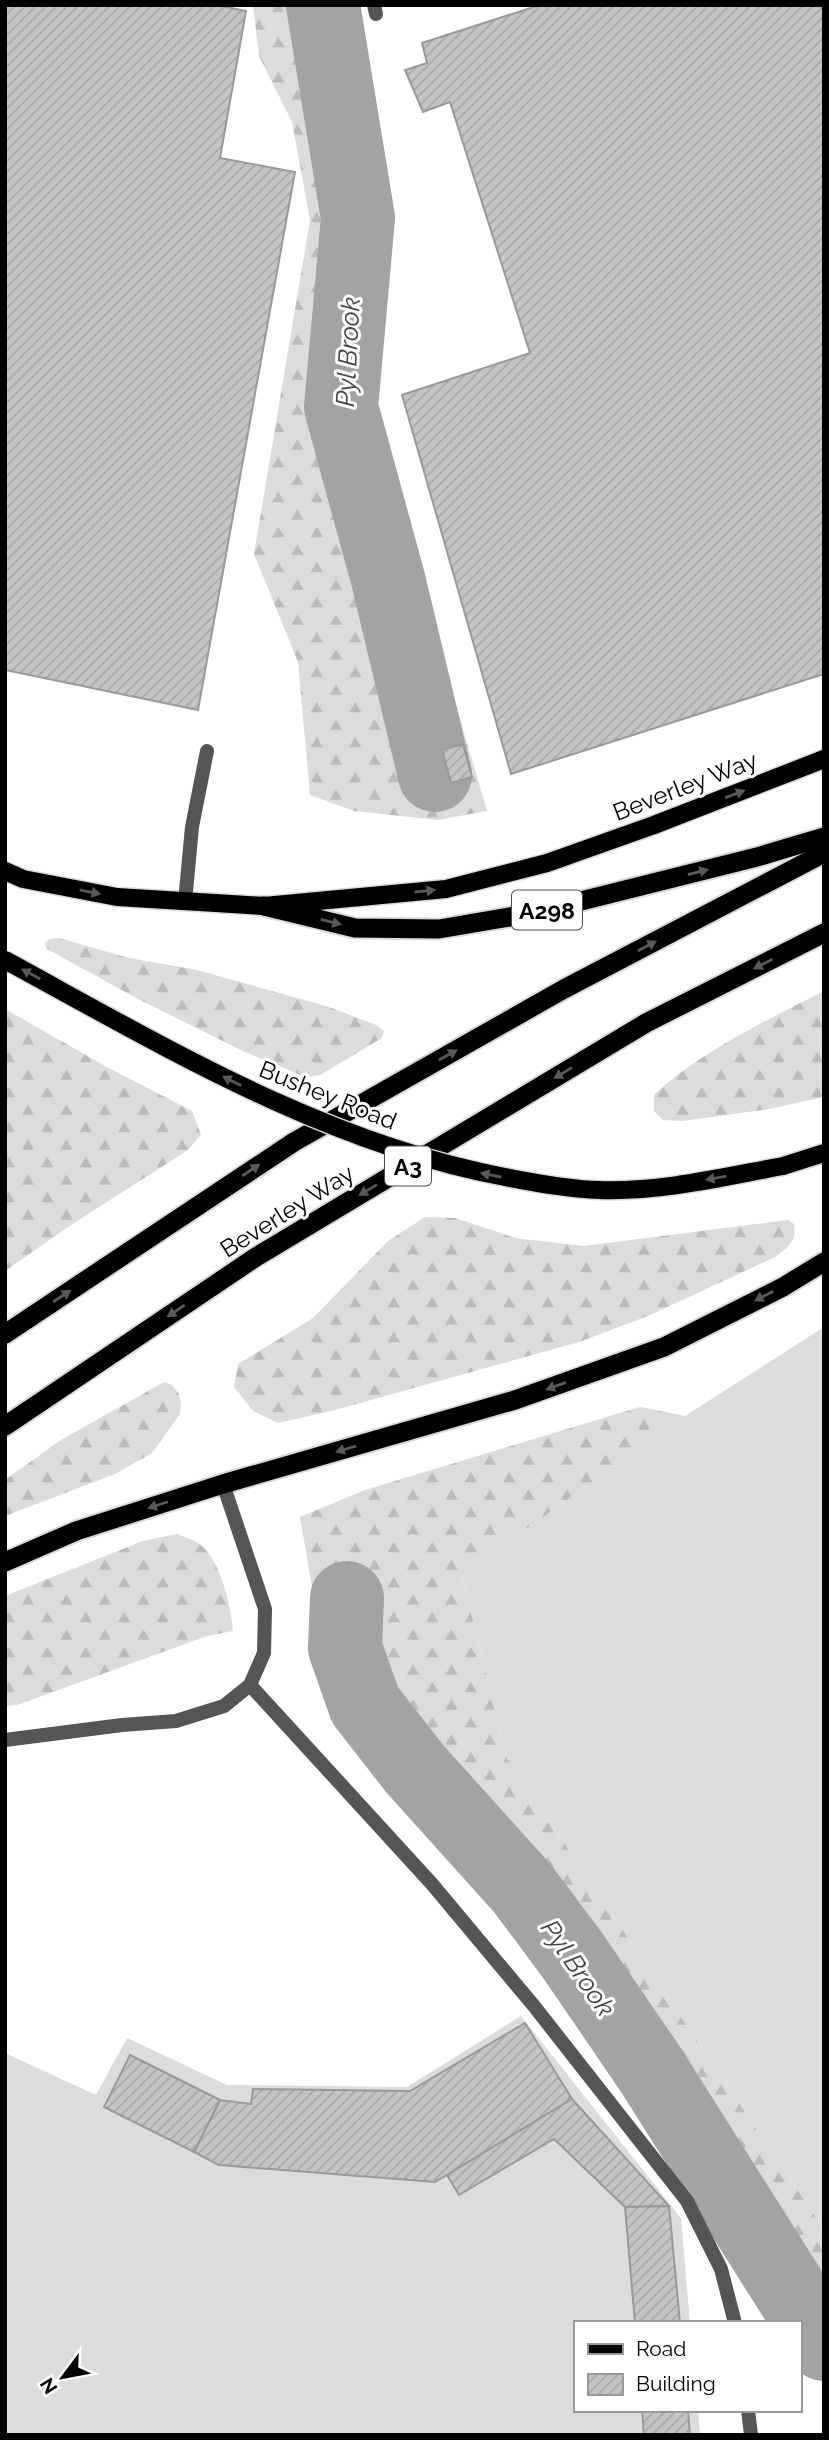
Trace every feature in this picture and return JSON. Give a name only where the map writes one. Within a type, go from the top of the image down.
[{"type":"highway","name":"A298","points":[[264,906],[355,928],[439,929],[533,913],[757,857],[824,837]]},
{"type":"highway","points":[[5,1334],[294,1142],[564,989],[824,853]]},
{"type":"highway","name":"Beverley Way","points":[[5,1426],[256,1257],[646,1023],[824,933]]},
{"type":"highway","points":[[5,1562],[76,1531],[223,1484],[515,1400],[664,1347],[783,1287],[824,1262]]},
{"type":"main road","name":"Beverley Way","points":[[23,878],[117,897],[264,906],[446,888],[547,863],[824,759]]},
{"type":"main road","name":"A298","points":[[5,871],[23,878]]},
{"type":"main road","points":[[5,889],[23,878]]},
{"type":"main road","name":"Bushey Road","points":[[5,960],[284,1107],[390,1148],[467,1170],[530,1182],[599,1190],[672,1186],[783,1166],[824,1153]]},
{"type":"lane","points":[[185,902],[192,827],[207,751]]},
{"type":"lane","points":[[5,1740],[176,1721],[224,1706],[250,1685],[264,1653],[265,1609],[223,1484]]},
{"type":"lane","points":[[250,1685],[432,1884],[534,2006],[687,2201],[721,2269],[734,2321]]},
{"type":"lane","points":[[748,2412],[751,2435]]},
{"type":"green space","points":[[253,5],[340,5],[377,149],[366,399],[487,811],[438,820],[354,811],[310,795],[298,662],[254,554],[310,220],[292,122],[259,56]]},
{"type":"green space","points":[[59,938],[129,958],[197,970],[329,1007],[376,1025],[384,1031],[382,1038],[320,1075],[305,1077],[243,1051],[138,999],[47,949],[45,943],[49,939]]},
{"type":"green space","points":[[824,991],[824,1097],[769,1109],[683,1121],[663,1120],[654,1111],[654,1095],[691,1065],[735,1038]]},
{"type":"green space","points":[[5,1009],[105,1066],[192,1111],[201,1135],[188,1150],[5,1271]]},
{"type":"green space","points":[[425,1217],[455,1218],[515,1238],[584,1246],[788,1220],[794,1224],[795,1230],[790,1244],[775,1257],[648,1316],[579,1342],[335,1410],[278,1423],[253,1411],[234,1387],[238,1364],[313,1318],[388,1241]]},
{"type":"green space","points":[[824,1327],[824,2229],[506,1756],[462,1575],[685,1416]]},
{"type":"green space","points":[[164,1382],[172,1385],[179,1394],[180,1414],[152,1453],[115,1474],[5,1516],[5,1480],[61,1440]]},
{"type":"green space","points":[[640,1407],[685,1416],[462,1575],[506,1756],[824,2229],[824,2362],[769,2259],[626,2046],[331,1697],[300,1517],[365,1490]]},
{"type":"green space","points":[[177,1534],[198,1543],[212,1559],[227,1596],[233,1631],[207,1636],[17,1705],[5,1706],[5,1596],[143,1541]]},
{"type":"green space","points":[[521,2016],[681,2218],[690,2321],[574,2321],[574,2412],[698,2412],[700,2435],[5,2435],[5,2053],[96,2095],[127,2038],[227,2085],[407,2087]]},
{"type":"building","points":[[5,5],[217,5],[246,11],[220,158],[295,172],[198,710],[5,670]]},
{"type":"building","points":[[540,5],[824,5],[824,674],[511,774],[402,395],[530,353],[450,102],[423,112],[405,70],[427,63],[422,43]]},
{"type":"building","points":[[463,744],[472,777],[451,783],[442,750]]},
{"type":"building","points":[[525,2023],[572,2099],[435,2182],[219,2165],[194,2152],[220,2100],[251,2104],[253,2089],[410,2091]]},
{"type":"building","points":[[130,2055],[220,2100],[194,2152],[104,2107]]},
{"type":"building","points":[[572,2099],[669,2206],[625,2207],[554,2139],[459,2195],[447,2175]]},
{"type":"building","points":[[669,2206],[680,2321],[635,2321],[625,2207]]},
{"type":"building","points":[[642,2412],[688,2412],[690,2435],[644,2435]]},
{"type":"waterway","name":"Pyl Brook","points":[[323,5],[358,218],[341,407],[388,579],[435,775]]},
{"type":"waterway","name":"Pyl Brook","points":[[347,1598],[345,1648],[365,1705],[415,1769],[523,1889],[573,1956],[651,2070],[824,2344]]}]
